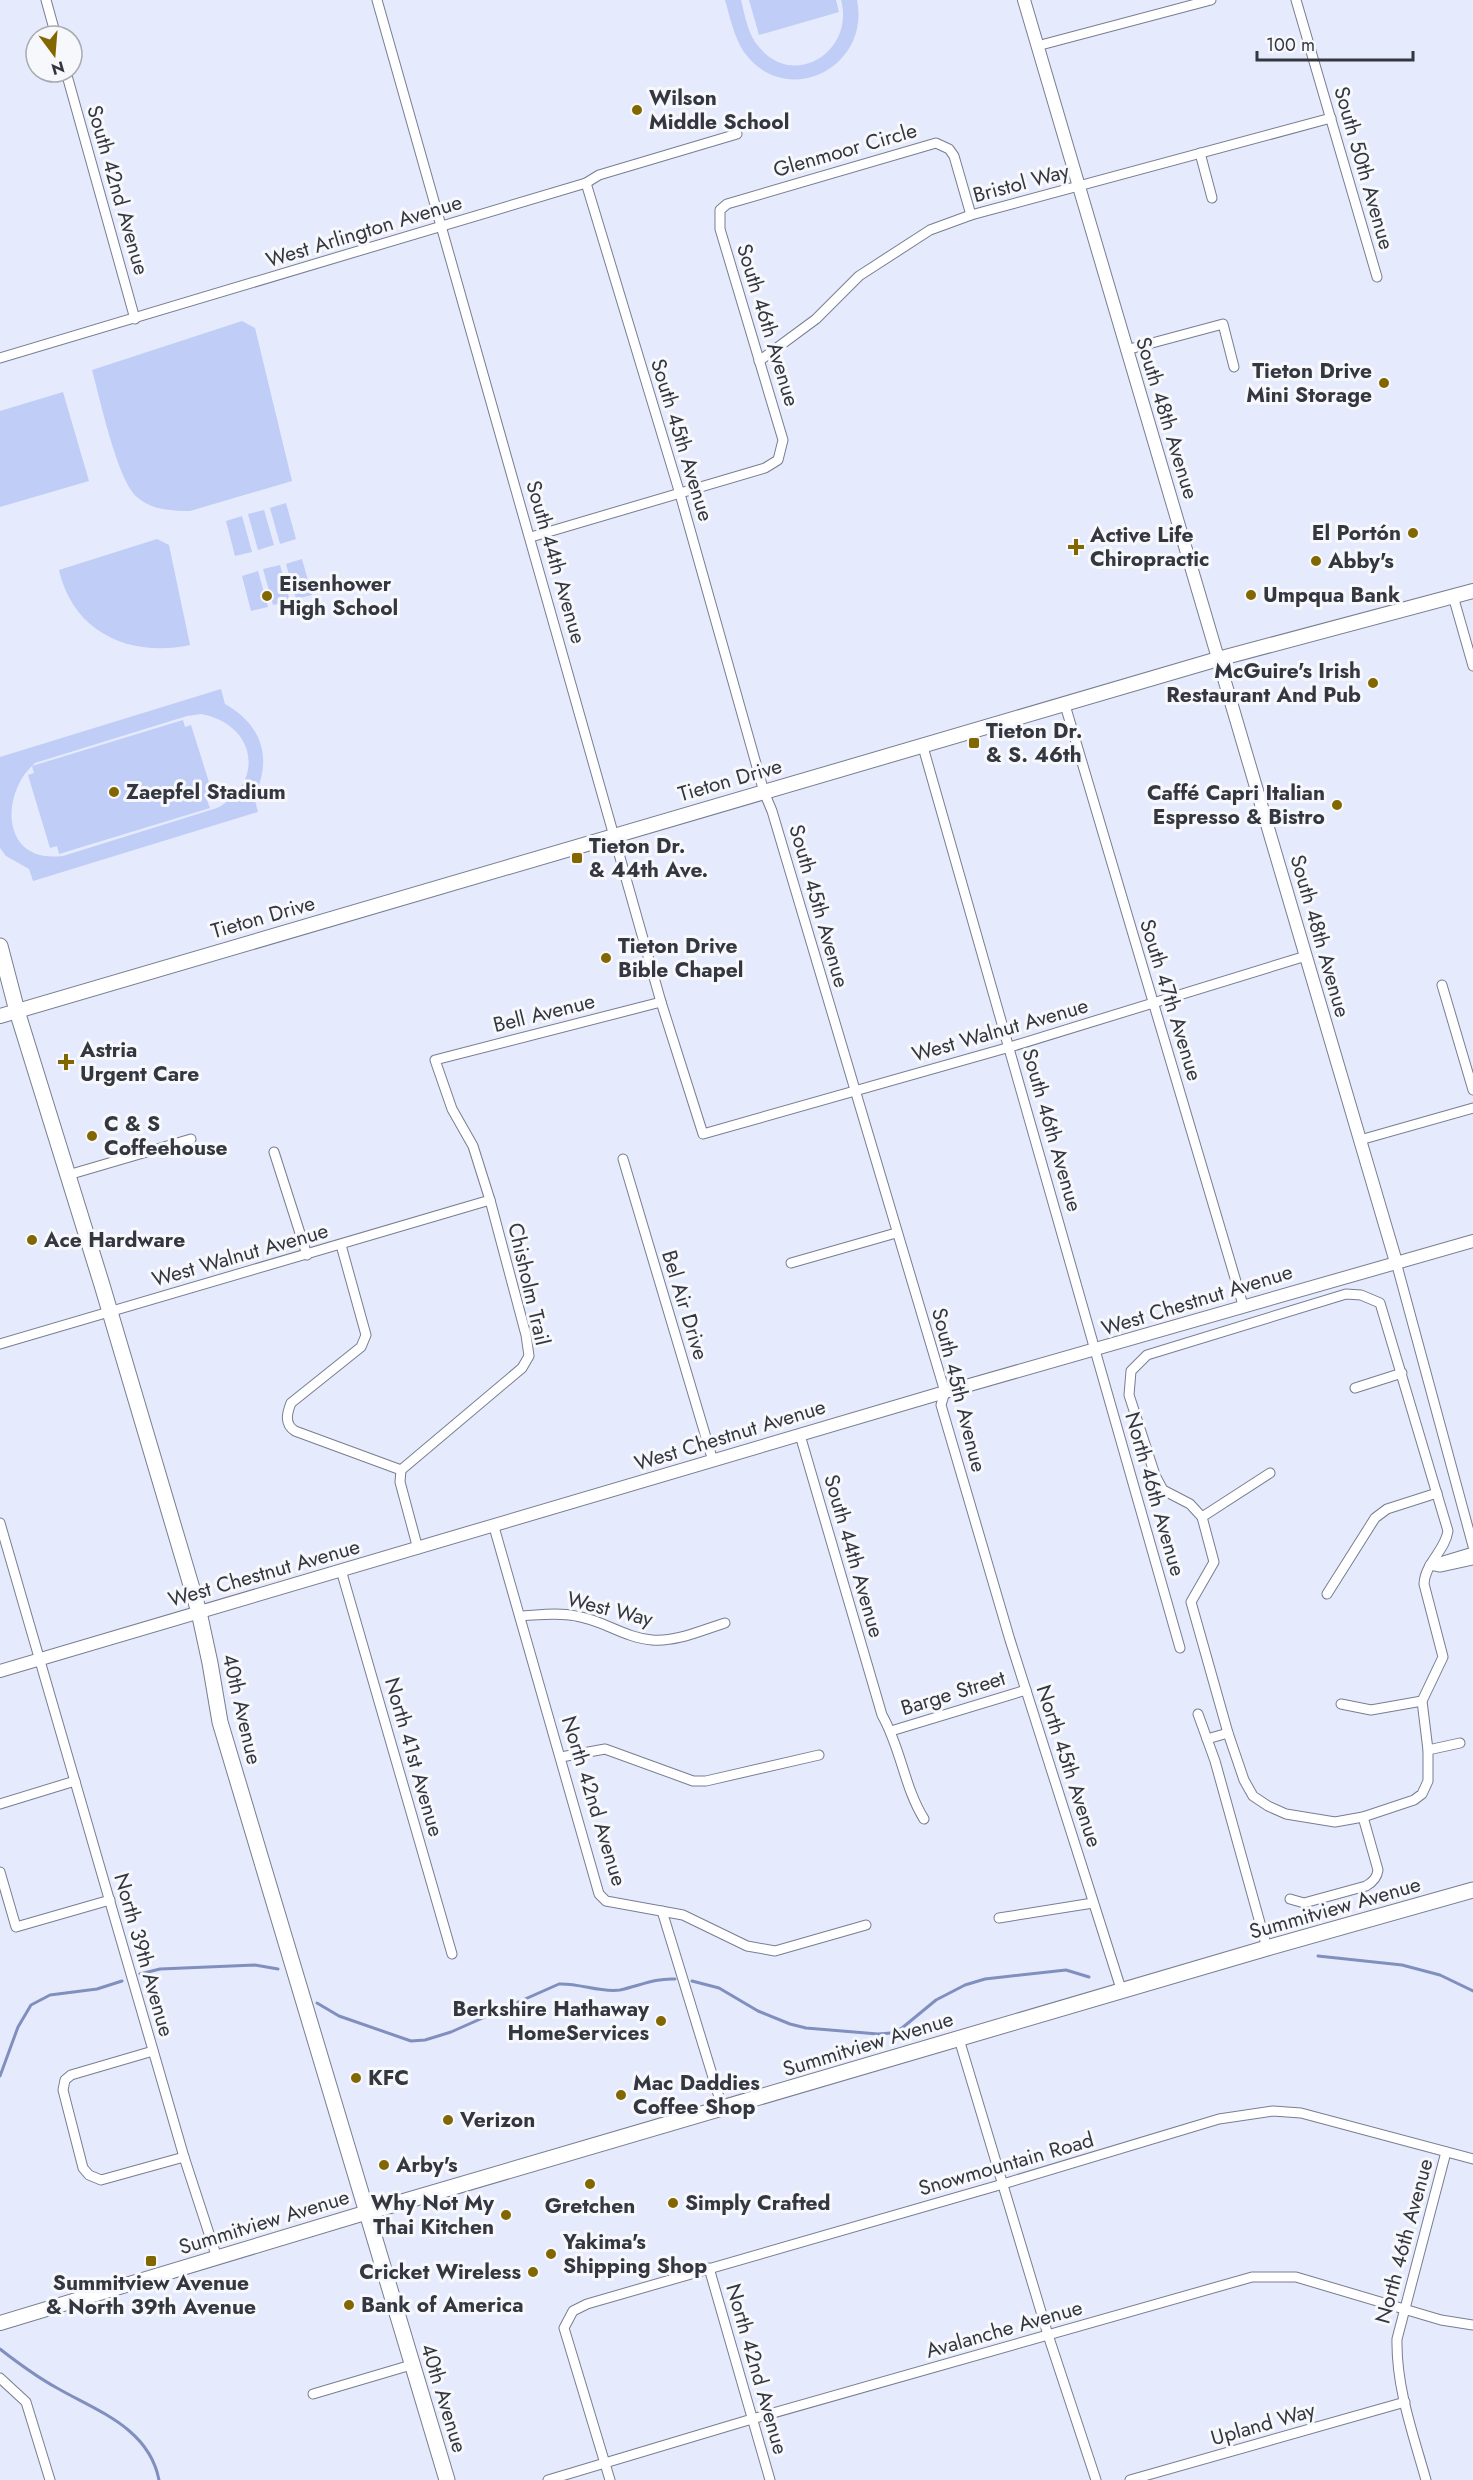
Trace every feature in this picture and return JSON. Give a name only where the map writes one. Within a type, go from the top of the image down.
[{"type":"main road","name":"Tieton Drive","points":[[0,1016],[1218,659],[1473,591]]},
{"type":"main road","name":"40th Avenue","points":[[0,946],[17,1011],[110,1311],[199,1612],[220,1722],[447,2480]]},
{"type":"main road","name":"Summitview Avenue","points":[[0,2323],[368,2212],[723,2110],[1267,1948],[1469,1895]]},
{"type":"street","points":[[46,0],[53,24]]},
{"type":"street","name":"South 44th Avenue","points":[[377,0],[661,1002],[703,1134]]},
{"type":"street","name":"South 48th Avenue","points":[[1024,0],[1396,1262]]},
{"type":"street","points":[[1166,0],[1169,11]]},
{"type":"street","points":[[1037,46],[1211,0]]},
{"type":"street","name":"South 50th Avenue","points":[[1296,0],[1377,277]]},
{"type":"street","name":"South 42nd Avenue","points":[[69,84],[135,319]]},
{"type":"street","name":"Bristol Way","points":[[759,361],[816,319],[859,276],[930,230],[970,215],[1330,118]]},
{"type":"street","name":"West Arlington Avenue","points":[[0,358],[442,227],[586,183],[599,175],[737,134]]},
{"type":"street","name":"Glenmoor Circle","points":[[720,210],[738,200],[936,143],[948,148],[954,156],[970,215]]},
{"type":"street","points":[[1200,153],[1212,198]]},
{"type":"street","name":"South 45th Avenue","points":[[586,183],[680,494],[764,792],[772,811],[945,1392],[941,1405],[1010,1640]]},
{"type":"street","name":"South 46th Avenue","points":[[680,494],[765,468],[778,460],[782,451],[783,440],[720,229],[720,210]]},
{"type":"street","points":[[1126,350],[1223,324],[1234,367]]},
{"type":"street","points":[[531,537],[680,494]]},
{"type":"street","points":[[1453,596],[1473,666]]},
{"type":"street","name":"South 47th Avenue","points":[[1065,705],[1243,1305]]},
{"type":"street","name":"South 46th Avenue","points":[[923,747],[1095,1350]]},
{"type":"street","name":"West Walnut Avenue","points":[[703,1134],[1010,1047],[1306,956]]},
{"type":"street","points":[[1442,986],[1473,1090]]},
{"type":"street","name":"Bell Avenue","points":[[435,1060],[661,1002]]},
{"type":"street","name":"Chisholm Trail","points":[[401,1470],[522,1368],[529,1356],[526,1335],[490,1200],[473,1146],[452,1109],[435,1060]]},
{"type":"street","points":[[1360,1140],[1473,1108]]},
{"type":"street","points":[[68,1175],[191,1139]]},
{"type":"street","points":[[274,1152],[307,1255]]},
{"type":"street","name":"Bel Air Drive","points":[[623,1159],[713,1461]]},
{"type":"street","name":"West Walnut Avenue","points":[[0,1344],[490,1200]]},
{"type":"street","points":[[791,1263],[896,1233]]},
{"type":"street","name":"West Chestnut Avenue","points":[[0,1671],[1243,1305],[1473,1241]]},
{"type":"street","points":[[341,1245],[366,1335],[361,1347],[291,1403],[287,1416],[288,1422],[295,1431],[401,1470],[400,1482],[418,1549]]},
{"type":"street","points":[[1396,1262],[1473,1546]]},
{"type":"street","points":[[1346,1294],[1361,1294],[1380,1303],[1402,1373],[1448,1531],[1444,1543],[1424,1576],[1424,1584],[1443,1657],[1422,1701],[1428,1750],[1428,1781],[1422,1794],[1414,1800],[1363,1817],[1335,1822],[1286,1814],[1253,1796],[1244,1780],[1228,1733],[1191,1602],[1214,1562],[1202,1517],[1190,1504],[1163,1490],[1155,1475],[1129,1395],[1131,1371],[1147,1355],[1346,1294]]},
{"type":"street","name":"North 46th Avenue","points":[[1095,1350],[1180,1648]]},
{"type":"street","points":[[1355,1389],[1402,1373]]},
{"type":"street","name":"South 44th Avenue","points":[[800,1435],[882,1715],[891,1731],[912,1801],[924,1819]]},
{"type":"street","points":[[1202,1517],[1270,1473]]},
{"type":"street","points":[[1327,1594],[1375,1518],[1387,1509],[1437,1493]]},
{"type":"street","name":"North 39th Avenue","points":[[0,1523],[184,2157],[217,2259]]},
{"type":"street","name":"North 42nd Avenue","points":[[494,1527],[599,1894],[606,1901],[683,1915],[747,1946],[775,1951],[866,1925]]},
{"type":"street","points":[[1430,1565],[1473,1552]]},
{"type":"street","points":[[1430,1565],[1440,1567],[1473,1560]]},
{"type":"street","name":"North 41st Avenue","points":[[340,1570],[452,1954]]},
{"type":"street","name":"West Way","points":[[520,1616],[556,1614],[578,1616],[632,1636],[653,1640],[674,1638],[725,1623]]},
{"type":"street","name":"North 45th Avenue","points":[[1010,1640],[1122,1992]]},
{"type":"street","name":"Barge Street","points":[[891,1731],[1026,1690]]},
{"type":"street","points":[[1341,1704],[1371,1710],[1422,1701]]},
{"type":"street","points":[[1198,1714],[1267,1948]]},
{"type":"street","points":[[1207,1739],[1228,1733]]},
{"type":"street","points":[[1428,1750],[1460,1743]]},
{"type":"street","points":[[561,1757],[605,1749],[693,1781],[706,1781],[819,1755]]},
{"type":"street","points":[[0,1804],[75,1781]]},
{"type":"street","points":[[1290,1899],[1304,1903],[1366,1886],[1372,1882],[1378,1870],[1363,1817]]},
{"type":"street","points":[[0,1872],[16,1927],[110,1900]]},
{"type":"street","points":[[999,1918],[1094,1903]]},
{"type":"street","points":[[662,1911],[723,2110]]},
{"type":"street","points":[[959,2039],[1048,2335],[1096,2480]]},
{"type":"street","points":[[153,2051],[71,2075],[65,2080],[63,2090],[83,2168],[89,2175],[101,2180],[184,2157]]},
{"type":"street","name":"Snowmountain Road","points":[[605,2463],[564,2328],[573,2311],[587,2304],[1219,2119],[1273,2111],[1301,2113],[1473,2159]]},
{"type":"street","name":"North 46th Avenue","points":[[1426,2480],[1396,2364],[1397,2339],[1403,2309],[1446,2152]]},
{"type":"street","name":"North 42nd Avenue","points":[[709,2268],[770,2480]]},
{"type":"street","name":"Avalanche Avenue","points":[[548,2480],[752,2419],[1252,2277],[1296,2277],[1442,2320],[1473,2325]]},
{"type":"street","points":[[313,2394],[411,2365]]},
{"type":"street","points":[[0,2378],[26,2402],[50,2480]]},
{"type":"street","name":"Upland Way","points":[[1130,2480],[1404,2402]]},
{"type":"street","points":[[605,2463],[610,2480]]},
{"type":"shaded area","points":[[725,0],[741,0],[747,25],[755,42],[773,59],[789,65],[804,64],[818,59],[830,49],[839,35],[843,18],[841,0],[857,0],[858,24],[851,45],[838,62],[821,73],[801,79],[781,78],[761,69],[744,52],[735,33]]},
{"type":"shaded area","points":[[749,0],[836,0],[839,12],[759,35]]},
{"type":"shaded area","points":[[242,321],[255,328],[292,481],[190,511],[169,510],[149,505],[137,497],[123,474],[110,438],[92,370]]},
{"type":"shaded area","points":[[63,392],[89,481],[0,507],[0,411]]},
{"type":"shaded area","points":[[286,503],[296,539],[280,544],[270,508]]},
{"type":"shaded area","points":[[264,510],[274,545],[258,550],[248,514]]},
{"type":"shaded area","points":[[242,516],[252,552],[235,556],[226,521]]},
{"type":"shaded area","points":[[157,539],[169,545],[190,645],[147,648],[126,644],[108,636],[91,625],[77,610],[66,592],[59,570]]},
{"type":"shaded area","points":[[302,559],[312,595],[296,599],[286,564]]},
{"type":"shaded area","points":[[280,565],[290,601],[273,605],[263,569]]},
{"type":"shaded area","points":[[258,571],[268,607],[251,611],[242,576]]},
{"type":"shaded area","points":[[221,689],[225,704],[248,722],[260,744],[263,769],[254,797],[258,812],[33,881],[29,869],[6,856],[0,848],[0,757]],"holes":[[[201,714],[219,720],[234,729],[243,741],[248,755],[248,769],[243,784],[233,797],[217,808],[63,856],[42,856],[27,849],[17,838],[12,824],[12,808],[16,791],[24,776],[35,763],[187,716]]]},
{"type":"shaded area","points":[[183,720],[185,727],[191,725],[214,798],[207,800],[210,808],[59,854],[57,846],[50,848],[28,775],[34,773],[32,766]]},
{"type":"waterway","points":[[1318,1956],[1402,1965],[1440,1975],[1473,1991]]},
{"type":"waterway","points":[[140,1974],[160,1969],[255,1965],[278,1969]]},
{"type":"waterway","points":[[692,1981],[719,1988],[758,2011],[790,2024],[806,2028],[878,2034],[891,2033],[902,2028],[936,2000],[965,1985],[985,1979],[1066,1970],[1089,1977]]},
{"type":"waterway","points":[[317,2003],[339,2016],[411,2041],[425,2040],[451,2032],[559,1984],[612,1991],[654,1981],[675,1979]]},
{"type":"waterway","points":[[0,2076],[18,2027],[31,2005],[50,1995],[97,1989],[122,1981]]},
{"type":"waterway","points":[[0,2349],[42,2379],[119,2423],[133,2434],[153,2462],[159,2480]]},
{"type":"place","name":"Wilson Middle School","points":[[637,110]]},
{"type":"place","name":"Tieton Drive Mini Storage","points":[[1384,383]]},
{"type":"place","name":"El Portón","points":[[1413,533]]},
{"type":"place","name":"Active Life Chiropractic","points":[[1076,547]]},
{"type":"place","name":"Abby's","points":[[1316,561]]},
{"type":"place","name":"Umpqua Bank","points":[[1251,595]]},
{"type":"place","name":"Eisenhower High School","points":[[267,596]]},
{"type":"place","name":"McGuire's Irish Restaurant And Pub","points":[[1373,683]]},
{"type":"place","name":"Tieton Dr. & S. 46th","points":[[974,743]]},
{"type":"place","name":"Zaepfel Stadium","points":[[114,792]]},
{"type":"place","name":"Caffé Capri Italian Espresso & Bistro","points":[[1337,805]]},
{"type":"place","name":"Tieton Dr. & 44th Ave.","points":[[577,858]]},
{"type":"place","name":"Tieton Drive Bible Chapel","points":[[606,958]]},
{"type":"place","name":"Astria Urgent Care","points":[[66,1062]]},
{"type":"place","name":"C & S Coffeehouse","points":[[92,1136]]},
{"type":"place","name":"Ace Hardware","points":[[32,1240]]},
{"type":"place","name":"Berkshire Hathaway HomeServices","points":[[661,2021]]},
{"type":"place","name":"KFC","points":[[356,2078]]},
{"type":"place","name":"Mac Daddies Coffee Shop","points":[[621,2095]]},
{"type":"place","name":"Verizon","points":[[448,2120]]},
{"type":"place","name":"Arby's","points":[[384,2165]]},
{"type":"place","name":"Gretchen","points":[[590,2184]]},
{"type":"place","name":"Simply Crafted","points":[[673,2203]]},
{"type":"place","name":"Why Not My Thai Kitchen","points":[[506,2215]]},
{"type":"place","name":"Yakima's Shipping Shop","points":[[551,2254]]},
{"type":"place","name":"Summitview Avenue & North 39th Avenue","points":[[151,2261]]},
{"type":"place","name":"Cricket Wireless","points":[[533,2272]]},
{"type":"place","name":"Bank of America","points":[[349,2305]]}]
